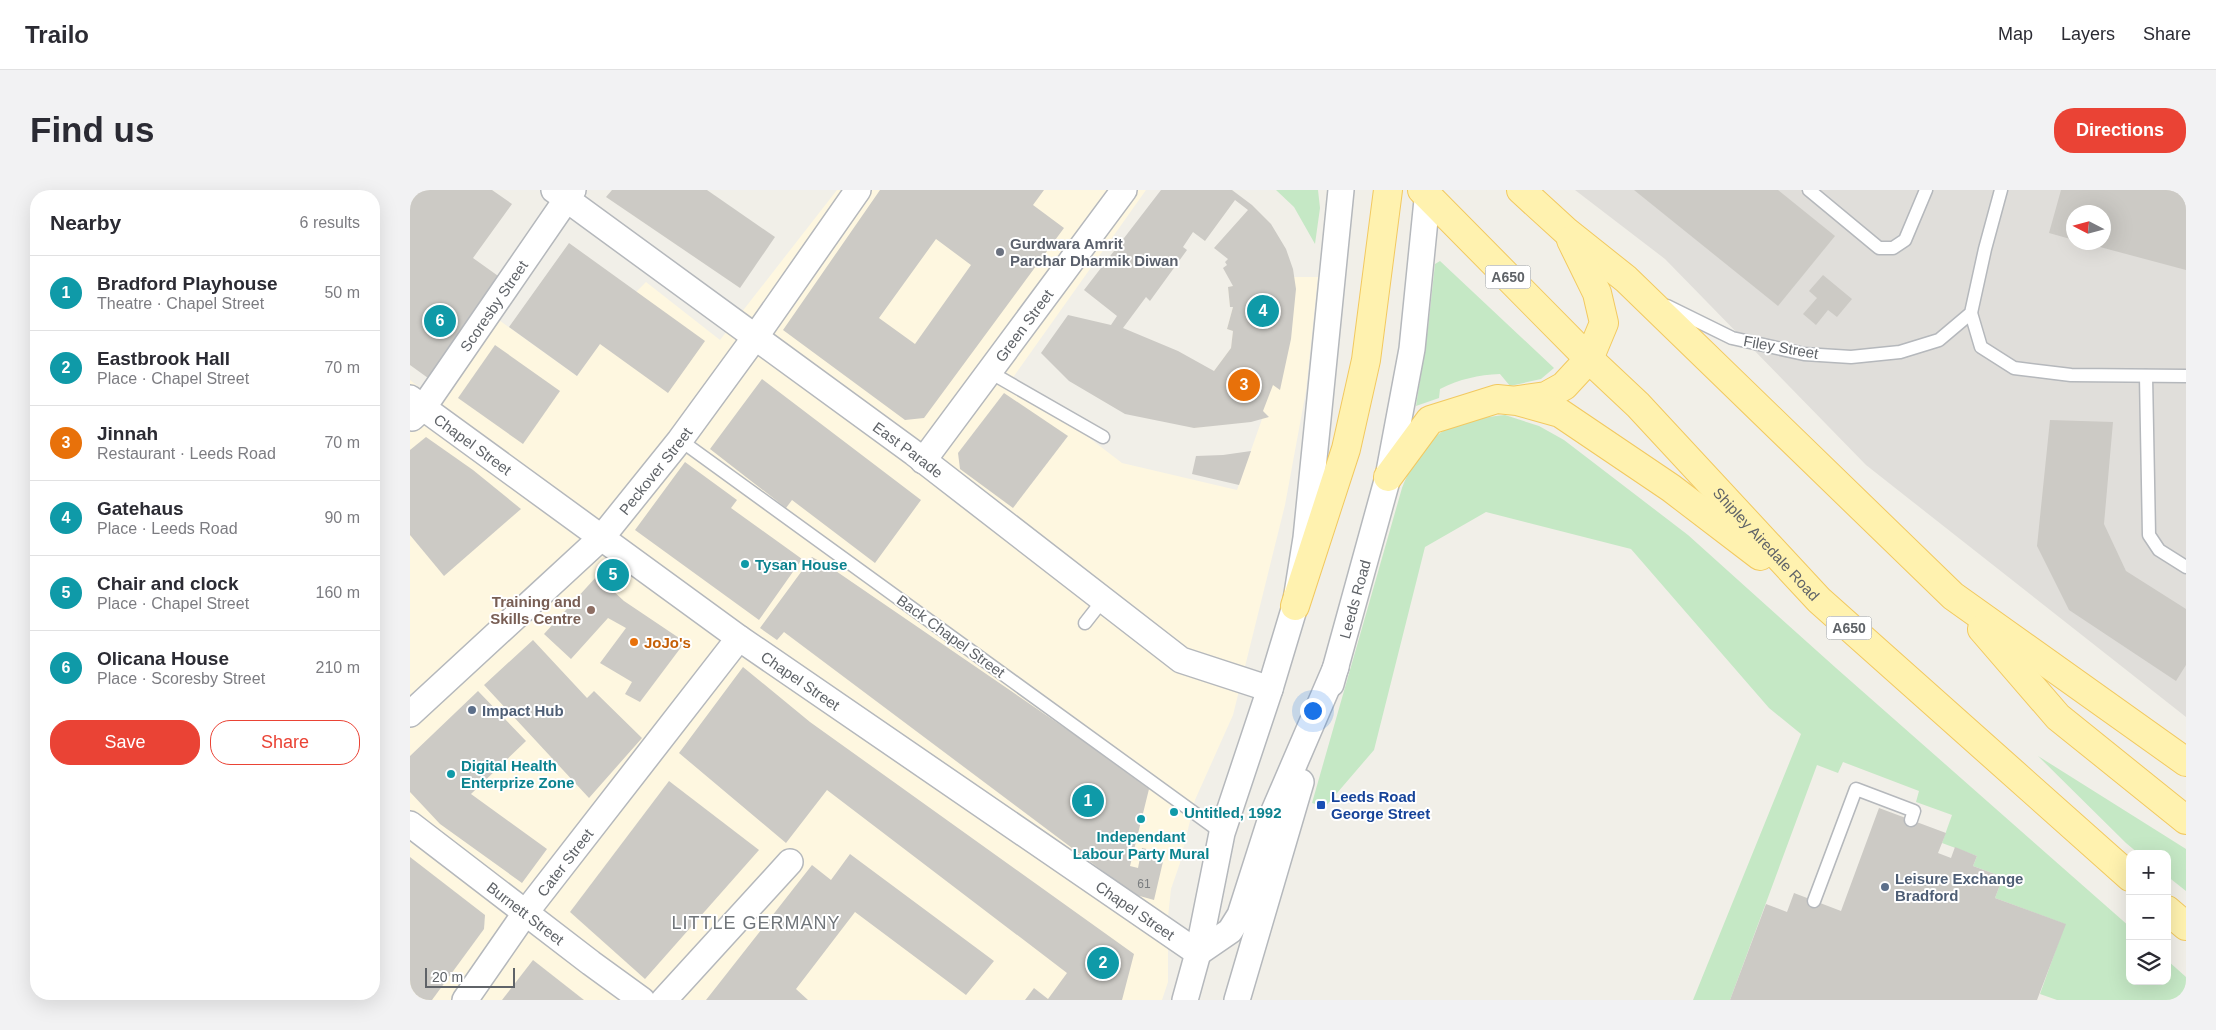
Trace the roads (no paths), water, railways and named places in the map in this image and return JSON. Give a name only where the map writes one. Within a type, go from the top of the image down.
[{"type":"main road","points":[[1295,606],[1346,449],[1366,360],[1388,190]]},
{"type":"main road","points":[[1521,190],[1567,232],[1626,279],[1953,596],[2058,718],[2186,820]]},
{"type":"main road","name":"Shipley Airedale Road","points":[[1426,191],[1589,359],[1638,405],[1819,600],[2126,873]]},
{"type":"main road","points":[[1388,478],[1430,420],[1497,399],[1517,400],[1546,396],[1564,386],[1589,359],[1604,322],[1597,292],[1567,232]]},
{"type":"main road","points":[[1517,400],[1560,413],[1671,488],[1819,600]]},
{"type":"main road","points":[[1953,596],[2186,762]]},
{"type":"main road","points":[[2171,913],[2186,926]]},
{"type":"street","name":"Peckover Street","points":[[410,714],[602,537],[680,440],[756,336],[858,190]]},
{"type":"street","name":"Green Street","points":[[923,461],[1124,190]]},
{"type":"street","points":[[1186,1000],[1198,953],[1222,833],[1270,689],[1295,606],[1306,538],[1341,190]]},
{"type":"street","name":"Leeds Road","points":[[1237,1000],[1336,667],[1356,588],[1388,478],[1412,349],[1426,191]]},
{"type":"street","name":"East Parade","points":[[564,193],[923,461],[1180,660],[1270,689]]},
{"type":"street","name":"Scoresby Street","points":[[414,409],[564,193]]},
{"type":"street","name":"Chapel Street","points":[[414,409],[602,537],[746,643],[1198,953]]},
{"type":"street","name":"Cater Street","points":[[465,1000],[526,912],[668,729],[746,643]]},
{"type":"street","points":[[1198,953],[1230,931],[1240,915],[1271,818],[1336,667]]},
{"type":"street","name":"Burnett Street","points":[[410,824],[642,1000]]},
{"type":"street","points":[[664,1000],[790,862]]},
{"type":"lane","points":[[1809,190],[1879,248],[1893,248],[1905,240],[1926,190]]},
{"type":"lane","points":[[2001,190],[1985,249],[1971,313],[1982,347],[2014,368],[2071,375],[2186,376]]},
{"type":"lane","name":"Filey Street","points":[[1642,295],[1732,338],[1804,354],[1841,356],[1900,352],[1939,340],[1971,313]]},
{"type":"lane","points":[[988,371],[1103,437]]},
{"type":"lane","points":[[2146,376],[2149,535],[2159,550],[2186,567]]},
{"type":"lane","name":"Back Chapel Street","points":[[680,440],[1222,833]]},
{"type":"lane","points":[[1085,623],[1103,600]]},
{"type":"lane","points":[[1814,901],[1856,789],[1914,811],[1911,820]]},
{"type":"place","name":"Gurdwara Amrit Parchar Dharmik Diwan","points":[[1000,252]]},
{"type":"place","name":"Gatehaus","points":[[1263,311]]},
{"type":"place","name":"Olicana House","points":[[440,321]]},
{"type":"place","name":"Jinnah","points":[[1244,385]]},
{"type":"place","name":"Tysan House","points":[[745,564]]},
{"type":"place","name":"Chair and clock","points":[[613,575]]},
{"type":"place","name":"Training and Skills Centre","points":[[591,610]]},
{"type":"place","name":"JoJo's","points":[[634,642]]},
{"type":"place","name":"Impact Hub","points":[[472,710]]},
{"type":"place","name":"Digital Health Enterprize Zone","points":[[451,774]]},
{"type":"place","name":"Bradford Playhouse","points":[[1088,801]]},
{"type":"place","name":"Leeds Road George Street","points":[[1321,805]]},
{"type":"place","name":"Untitled, 1992","points":[[1174,812]]},
{"type":"place","name":"Independant Labour Party Mural","points":[[1141,819]]},
{"type":"place","name":"Leisure Exchange Bradford","points":[[1885,887]]},
{"type":"place","name":"Eastbrook Hall","points":[[1103,963]]},
{"type":"district","name":"LITTLE GERMANY","points":[[756,923]]}]
